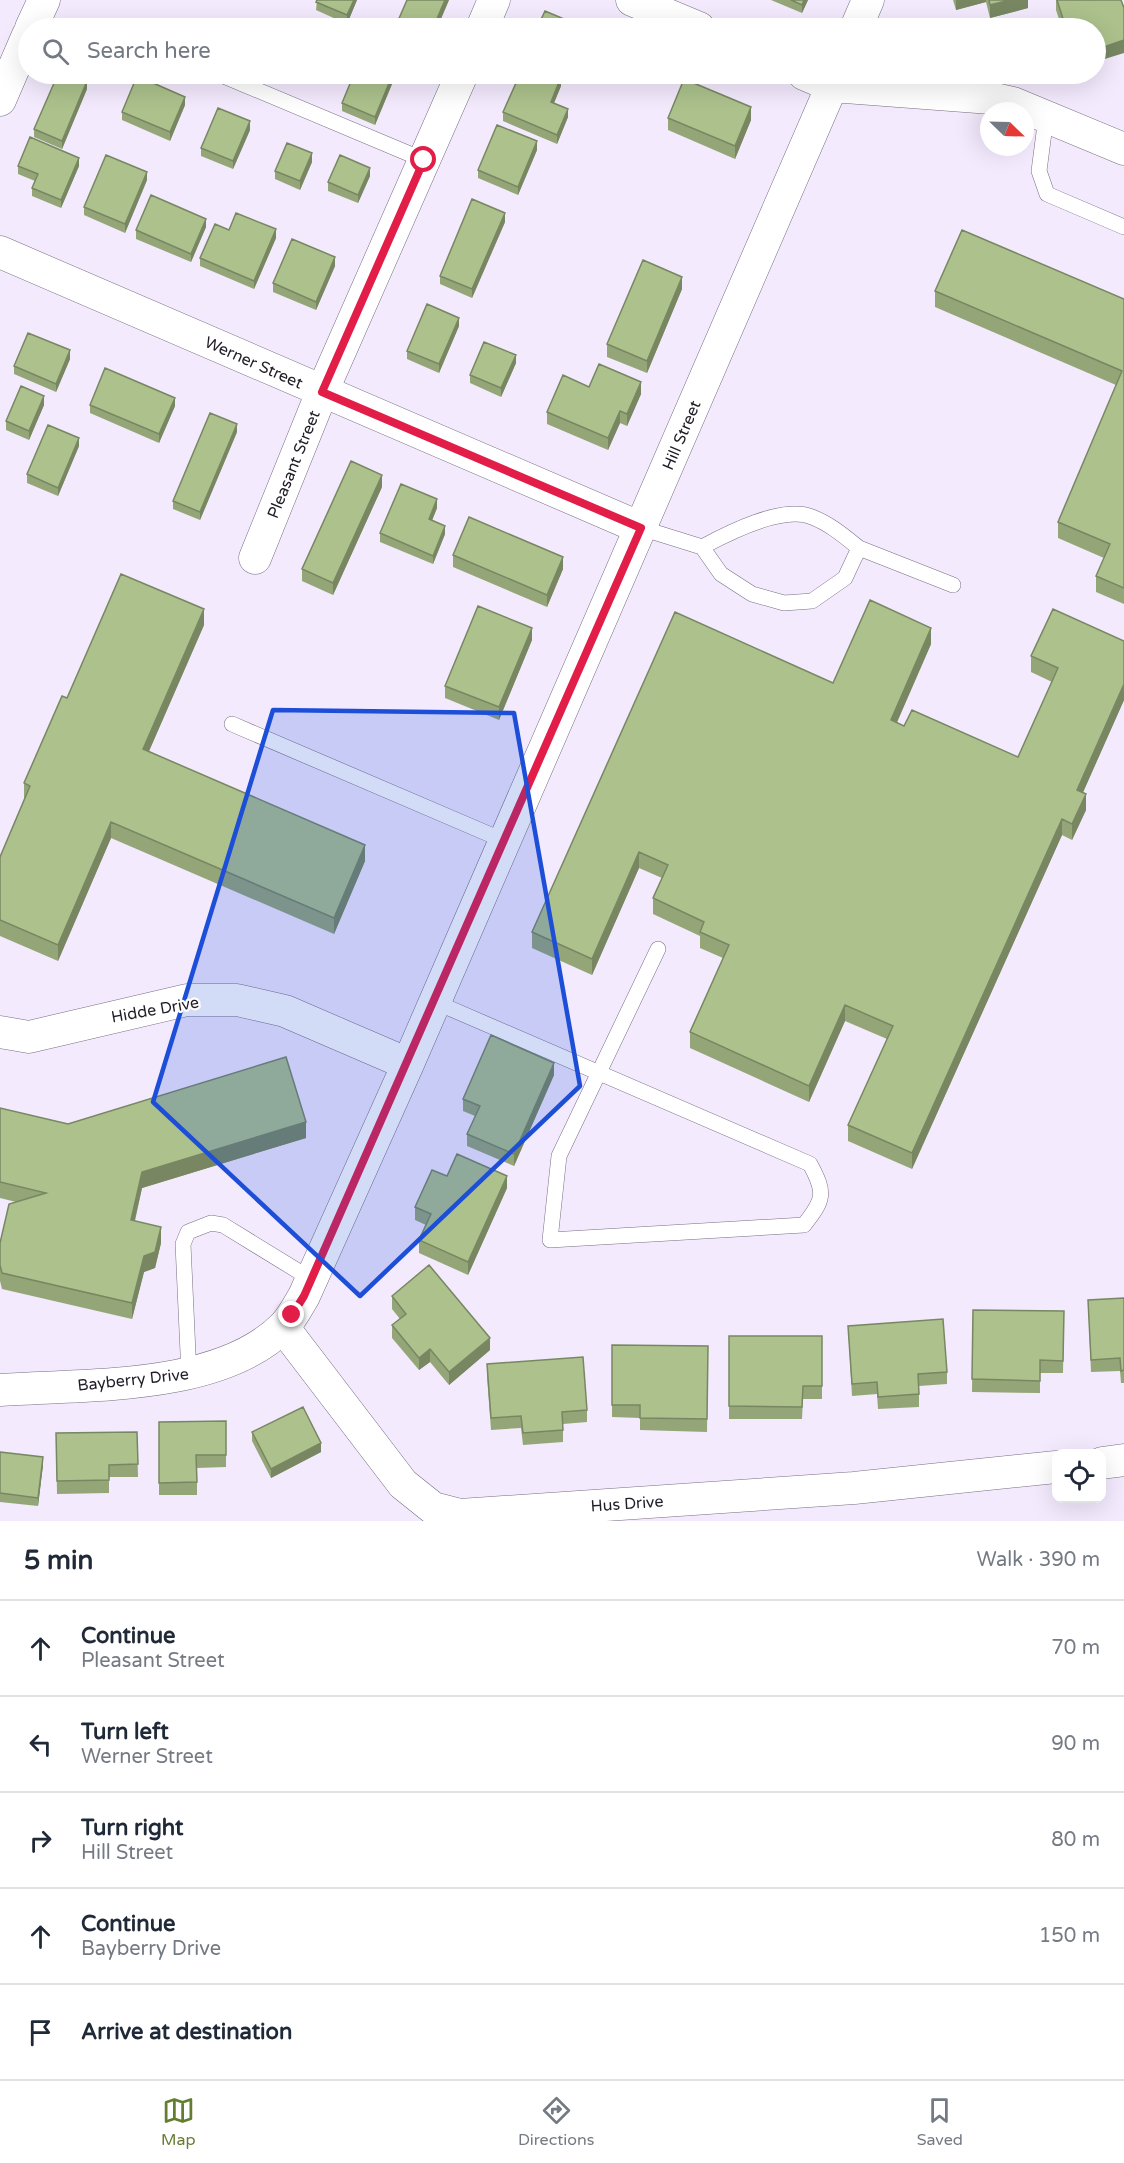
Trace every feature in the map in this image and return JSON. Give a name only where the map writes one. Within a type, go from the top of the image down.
[{"type":"street","points":[[36,18],[44,0]]},
{"type":"street","points":[[487,18],[495,0]]},
{"type":"street","points":[[632,0],[675,18]]},
{"type":"street","points":[[860,18],[868,0]]},
{"type":"street","points":[[0,100],[18,58]]},
{"type":"street","name":"Pleasant Street","points":[[255,558],[322,392],[458,84]]},
{"type":"street","name":"Hill Street","points":[[524,796],[832,84]]},
{"type":"street","points":[[869,84],[991,98],[1012,103],[1124,149]]},
{"type":"street","name":"Werner Street","points":[[0,252],[641,528]]},
{"type":"street","name":"Bayberry Drive","points":[[0,1390],[189,1375],[236,1358],[283,1327],[311,1279],[408,1064],[524,796]]},
{"type":"street","name":"Hidde Drive","points":[[0,1032],[28,1037],[187,1000],[237,999],[285,1011],[408,1064]]},
{"type":"street","name":"Hus Drive","points":[[283,1327],[403,1484],[442,1513],[460,1515],[854,1488],[1052,1467]]},
{"type":"street","points":[[1106,1462],[1124,1460]]},
{"type":"lane","points":[[243,84],[424,160]]},
{"type":"lane","points":[[1046,117],[1040,171],[1047,194],[1124,227]]},
{"type":"lane","points":[[702,547],[742,526],[779,516],[810,516],[838,531],[859,548],[953,585]]},
{"type":"lane","points":[[641,528],[702,547],[721,574],[752,594],[784,603],[812,601],[845,578],[859,548]]},
{"type":"lane","points":[[232,724],[504,842]]},
{"type":"lane","points":[[435,1002],[598,1072],[810,1164],[820,1182],[820,1205],[804,1225],[550,1240],[559,1156],[598,1072],[658,949]]},
{"type":"lane","points":[[189,1375],[183,1244],[188,1232],[211,1223],[223,1225],[311,1279]]},
{"type":"highlighted area","points":[[273,710],[514,713],[580,1086],[360,1296],[153,1102]]},
{"type":"building","points":[[317,0],[354,0],[347,15],[316,2]]},
{"type":"building","points":[[407,0],[445,0],[437,18],[399,18]]},
{"type":"building","points":[[791,0],[804,0],[802,5]]},
{"type":"building","points":[[989,0],[1010,0],[990,5]]},
{"type":"building","points":[[1057,0],[1121,0],[1124,8],[1124,40],[1106,46],[1106,18],[1063,18]]},
{"type":"building","points":[[545,11],[562,18],[542,18]]},
{"type":"building","points":[[54,84],[86,84],[62,141],[34,129]]},
{"type":"building","points":[[134,84],[155,84],[185,97],[170,132],[122,112]]},
{"type":"building","points":[[350,84],[389,84],[375,117],[342,103]]},
{"type":"building","points":[[516,84],[558,84],[551,102],[568,109],[557,135],[503,112]]},
{"type":"building","points":[[682,84],[696,84],[751,107],[735,146],[668,118]]},
{"type":"building","points":[[218,108],[250,121],[233,161],[201,148]]},
{"type":"building","points":[[497,125],[537,141],[518,187],[478,170]]},
{"type":"building","points":[[30,137],[79,158],[61,200],[32,188],[38,174],[18,166]]},
{"type":"building","points":[[287,143],[312,153],[300,181],[275,171]]},
{"type":"building","points":[[106,155],[147,172],[125,224],[84,207]]},
{"type":"building","points":[[340,155],[370,168],[358,195],[328,182]]},
{"type":"building","points":[[151,195],[206,219],[191,254],[136,230]]},
{"type":"building","points":[[472,199],[505,213],[472,289],[440,276]]},
{"type":"building","points":[[236,213],[276,229],[254,281],[200,258],[215,224],[229,230]]},
{"type":"building","points":[[962,230],[1124,299],[1124,588],[1096,576],[1110,544],[1058,522],[1122,371],[935,291]]},
{"type":"building","points":[[292,239],[335,257],[316,302],[273,283]]},
{"type":"building","points":[[643,260],[682,277],[647,361],[607,344]]},
{"type":"building","points":[[427,304],[459,318],[439,364],[407,351]]},
{"type":"building","points":[[28,333],[70,350],[56,384],[14,366]]},
{"type":"building","points":[[484,342],[516,355],[501,388],[470,375]]},
{"type":"building","points":[[599,364],[641,382],[627,414],[620,411],[608,438],[547,412],[563,375],[589,387]]},
{"type":"building","points":[[105,368],[175,398],[159,434],[90,405]]},
{"type":"building","points":[[21,386],[44,396],[29,431],[6,421]]},
{"type":"building","points":[[210,413],[237,424],[200,512],[173,501]]},
{"type":"building","points":[[48,425],[79,438],[58,488],[27,474]]},
{"type":"building","points":[[351,461],[382,475],[333,583],[302,569]]},
{"type":"building","points":[[401,484],[437,499],[429,519],[445,526],[433,556],[380,533]]},
{"type":"building","points":[[469,517],[563,557],[547,595],[453,555]]},
{"type":"building","points":[[121,574],[204,609],[143,749],[365,845],[334,918],[111,822],[58,945],[0,920],[0,857],[30,786],[24,783],[62,696],[67,698]]},
{"type":"building","points":[[870,600],[931,628],[891,720],[904,726],[912,710],[1018,757],[1058,668],[1031,656],[1053,609],[1124,641],[1124,684],[1077,790],[1086,794],[1072,824],[1062,819],[912,1153],[848,1125],[893,1026],[845,1005],[809,1086],[690,1032],[729,945],[700,932],[704,922],[653,898],[668,865],[639,852],[592,959],[532,932],[675,612],[833,683]]},
{"type":"building","points":[[478,606],[532,628],[499,707],[445,686]]},
{"type":"building","points":[[491,1035],[554,1063],[514,1154],[467,1134],[480,1106],[463,1099]]},
{"type":"building","points":[[286,1057],[306,1122],[142,1172],[131,1220],[161,1227],[155,1252],[144,1256],[132,1303],[2,1273],[0,1243],[9,1204],[46,1193],[0,1182],[0,1108],[68,1124]]},
{"type":"building","points":[[457,1154],[507,1176],[468,1262],[419,1240],[431,1214],[415,1207],[432,1170],[447,1176]]},
{"type":"building","points":[[429,1265],[490,1338],[449,1372],[430,1349],[419,1358],[392,1325],[406,1314],[392,1296]]},
{"type":"building","points":[[1124,1298],[1124,1370],[1121,1371],[1120,1358],[1091,1360],[1088,1300]]},
{"type":"building","points":[[973,1310],[1064,1311],[1063,1361],[1040,1360],[1040,1381],[972,1379]]},
{"type":"building","points":[[943,1319],[947,1372],[918,1374],[919,1394],[878,1397],[877,1382],[852,1384],[848,1326]]},
{"type":"building","points":[[729,1336],[822,1336],[822,1386],[803,1386],[802,1407],[729,1406]]},
{"type":"building","points":[[612,1345],[708,1346],[707,1419],[640,1418],[640,1405],[612,1405]]},
{"type":"building","points":[[583,1357],[587,1410],[562,1412],[563,1430],[523,1433],[521,1416],[491,1418],[487,1364]]},
{"type":"building","points":[[303,1407],[321,1443],[271,1469],[252,1432]]},
{"type":"building","points":[[226,1421],[226,1455],[196,1455],[197,1482],[159,1483],[159,1422]]},
{"type":"building","points":[[137,1432],[138,1464],[109,1465],[109,1480],[57,1481],[56,1433]]},
{"type":"building","points":[[0,1452],[43,1457],[38,1498],[0,1493]]},
{"type":"route","points":[[292,1315],[304,1296],[408,1064],[641,528],[322,392],[424,160]]}]
